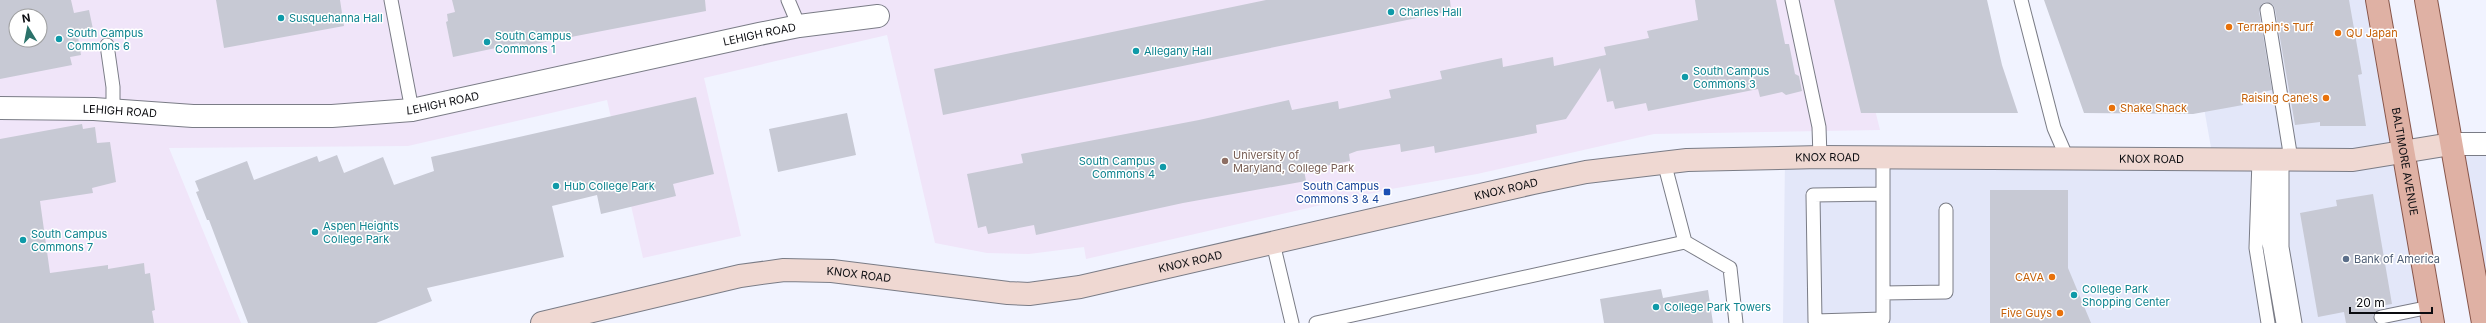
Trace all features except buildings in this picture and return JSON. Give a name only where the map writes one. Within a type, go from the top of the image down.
[{"type":"main road","name":"BALTIMORE AVENUE","points":[[2377,0],[2432,315]]},
{"type":"main road","points":[[2426,0],[2483,323]]},
{"type":"street","name":"LEHIGH ROAD","points":[[0,108],[112,111],[192,116],[332,116],[412,110],[799,26],[878,16]]},
{"type":"street","name":"KNOX ROAD","points":[[542,323],[740,276],[784,270],[832,271],[1029,294],[1080,288],[1533,183],[1586,172],[1664,162],[1687,160],[1820,157],[2353,160],[2451,144],[2486,144]]},
{"type":"lane","points":[[391,0],[412,110]]},
{"type":"lane","points":[[788,0],[799,26]]},
{"type":"lane","points":[[1792,0],[1819,127],[1820,157]]},
{"type":"lane","points":[[2021,0],[2054,128],[2067,158]]},
{"type":"lane","points":[[2267,10],[2282,247],[2295,323]]},
{"type":"lane","points":[[107,45],[113,87],[112,111]]},
{"type":"lane","points":[[1883,158],[1883,194],[1883,319],[1815,321],[1813,195],[1883,194]]},
{"type":"lane","points":[[2268,323],[2256,248],[2276,159]]},
{"type":"lane","points":[[2276,159],[2269,243],[2283,323]]},
{"type":"lane","points":[[1664,162],[1685,242]]},
{"type":"lane","points":[[1883,292],[1946,292],[1946,210]]},
{"type":"lane","points":[[1316,323],[1685,242],[1730,268],[1736,323]]},
{"type":"lane","points":[[1274,243],[1292,323]]},
{"type":"lane","points":[[2381,317],[2432,315]]},
{"type":"shaded area","name":"University of Maryland, College Park","points":[[0,0],[1848,0],[1880,130],[1654,134],[1477,174],[1391,189],[1086,259],[1084,247],[1029,254],[987,253],[935,243],[887,35],[704,78],[741,236],[643,258],[607,100],[408,146],[169,148],[241,323],[0,323]]},
{"type":"shaded area","name":"College Park Shopping Center","points":[[2185,0],[2377,0],[2434,323],[1783,323],[1785,158],[2213,159]]},
{"type":"shaded area","points":[[2451,144],[2486,144],[2486,323]]},
{"type":"place","name":"Charles Hall","points":[[1391,12]]},
{"type":"place","name":"Susquehanna Hall","points":[[281,18]]},
{"type":"place","name":"Terrapin's Turf","points":[[2229,27]]},
{"type":"place","name":"QU Japan","points":[[2338,33]]},
{"type":"place","name":"South Campus Commons 6","points":[[59,39]]},
{"type":"place","name":"South Campus Commons 1","points":[[487,42]]},
{"type":"place","name":"Allegany Hall","points":[[1136,51]]},
{"type":"place","name":"South Campus Commons 3","points":[[1685,77]]},
{"type":"place","name":"Raising Cane's","points":[[2326,98]]},
{"type":"place","name":"Shake Shack","points":[[2112,108]]},
{"type":"place","name":"University of Maryland, College Park","points":[[1225,161]]},
{"type":"place","name":"South Campus Commons 4","points":[[1163,167]]},
{"type":"place","name":"Hub College Park","points":[[556,186]]},
{"type":"place","name":"South Campus Commons 3 & 4","points":[[1387,192]]},
{"type":"place","name":"Aspen Heights College Park","points":[[315,232]]},
{"type":"place","name":"South Campus Commons 7","points":[[23,240]]},
{"type":"place","name":"Bank of America","points":[[2346,259]]},
{"type":"place","name":"CAVA","points":[[2052,277]]},
{"type":"place","name":"College Park Shopping Center","points":[[2074,295]]},
{"type":"place","name":"College Park Towers","points":[[1656,307]]},
{"type":"place","name":"Five Guys","points":[[2060,313]]}]
